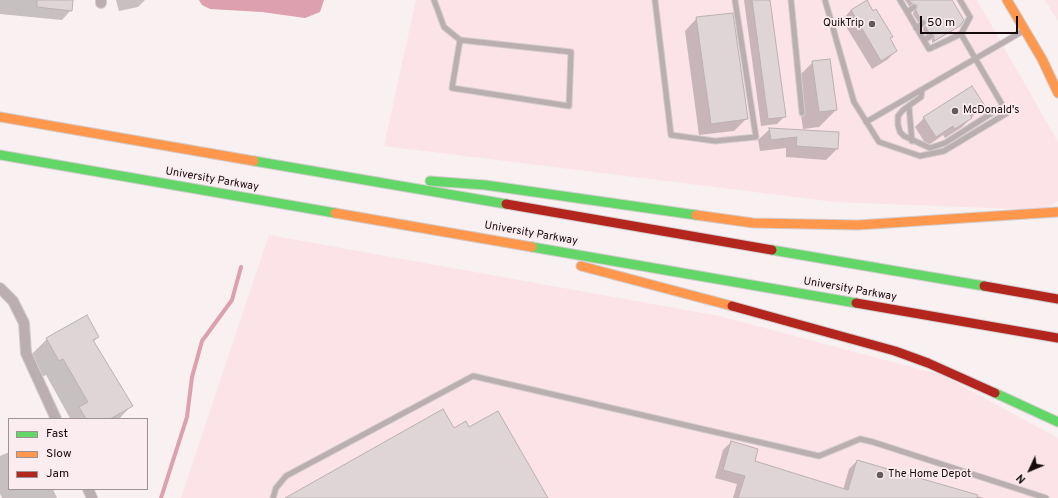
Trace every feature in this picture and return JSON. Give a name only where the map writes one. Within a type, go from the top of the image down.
[{"type":"main road","points":[[1007,0],[1042,59],[1058,93]]},
{"type":"main road","points":[[1042,59],[1058,81]]},
{"type":"main road","points":[[0,117],[1058,300]]},
{"type":"main road","name":"University Parkway","points":[[0,155],[1058,338]]},
{"type":"main road","points":[[386,183],[434,181],[485,185],[753,224],[858,226],[1057,212]]},
{"type":"main road","points":[[514,244],[584,267],[814,327],[895,351],[928,362],[1058,422]]},
{"type":"street","points":[[0,288],[13,301],[24,323],[26,353],[56,418]]},
{"type":"lane","points":[[434,0],[444,27],[460,40],[571,52],[569,106],[452,88],[460,40]]},
{"type":"lane","points":[[655,0],[671,135],[715,141],[756,138],[735,0]]},
{"type":"lane","points":[[791,0],[802,113]]},
{"type":"lane","points":[[825,0],[854,102],[866,122],[879,142],[920,156],[944,151],[1007,113],[961,34]]},
{"type":"lane","points":[[900,0],[929,50],[961,34],[970,17],[960,1],[955,5]]},
{"type":"lane","points":[[907,12],[914,7]]},
{"type":"lane","points":[[962,17],[968,14]]},
{"type":"lane","points":[[916,28],[923,23]]},
{"type":"lane","points":[[866,122],[1025,30]]},
{"type":"lane","points":[[924,40],[931,36]]},
{"type":"lane","points":[[922,90],[921,96],[898,116],[898,125],[900,132],[912,140],[930,148],[945,143],[1003,106]]},
{"type":"lane","points":[[909,107],[912,140]]},
{"type":"lane","points":[[273,498],[276,488],[286,476],[473,376],[819,456],[860,439],[1046,498]]},
{"type":"shaded area","points":[[199,0],[324,0],[320,12],[305,18],[262,12],[210,9],[202,5]]},
{"type":"shaded area","points":[[416,0],[977,0],[1058,142],[1058,201],[1044,210],[835,202],[384,146]]},
{"type":"shaded area","points":[[1045,0],[1058,0],[1058,21]]},
{"type":"shaded area","points":[[269,235],[719,316],[942,375],[1058,438],[1058,498],[181,498]]},
{"type":"building","points":[[37,0],[73,0],[72,11],[37,7]]},
{"type":"building","points":[[752,0],[770,0],[786,117],[768,119]]},
{"type":"building","name":"QuikTrip","points":[[867,0],[873,11],[876,9],[893,37],[890,38],[897,51],[881,61],[851,10]]},
{"type":"building","points":[[909,0],[952,0],[964,20],[960,26],[934,41],[934,34],[929,33],[925,26],[926,21],[921,20],[916,11],[917,5],[912,4]]},
{"type":"building","points":[[733,13],[748,119],[711,124],[696,17]]},
{"type":"building","points":[[830,59],[837,110],[819,112],[812,61]]},
{"type":"building","name":"McDonald's","points":[[972,86],[985,106],[970,115],[972,118],[955,129],[953,126],[936,137],[923,117]]},
{"type":"building","points":[[769,128],[839,132],[838,149],[796,146],[797,137],[771,140]]},
{"type":"building","points":[[87,315],[99,337],[93,340],[133,406],[112,418],[85,418],[79,407],[88,402],[63,359],[59,361],[46,338]]},
{"type":"building","points":[[443,409],[454,428],[466,421],[469,427],[498,411],[548,498],[285,498]]},
{"type":"building","points":[[731,441],[758,449],[755,461],[848,490],[857,460],[978,495],[977,498],[738,498],[745,476],[723,470]]},
{"type":"waterway","points":[[161,498],[187,417],[192,377],[202,341],[232,300],[241,267]]},
{"type":"traffic: fast","points":[[0,155],[335,213]]},
{"type":"traffic: fast","points":[[254,161],[506,204]]},
{"type":"traffic: fast","points":[[430,181],[485,185],[696,215]]},
{"type":"traffic: fast","points":[[532,247],[856,303]]},
{"type":"traffic: fast","points":[[772,250],[984,286]]},
{"type":"traffic: fast","points":[[995,393],[1058,422]]},
{"type":"traffic: slow","points":[[1007,0],[1042,59],[1058,93]]},
{"type":"traffic: slow","points":[[0,117],[254,161]]},
{"type":"traffic: slow","points":[[696,215],[753,223],[858,225],[1058,212]]},
{"type":"traffic: slow","points":[[335,213],[532,247]]},
{"type":"traffic: slow","points":[[581,266],[732,306]]},
{"type":"traffic: jam","points":[[506,204],[772,250]]},
{"type":"traffic: jam","points":[[984,286],[1058,299]]},
{"type":"traffic: jam","points":[[856,303],[1058,338]]},
{"type":"traffic: jam","points":[[732,306],[895,351],[928,363],[995,393]]},
{"type":"place","name":"QuikTrip","points":[[872,24]]},
{"type":"place","name":"McDonald's","points":[[955,111]]},
{"type":"place","name":"The Home Depot","points":[[880,475]]}]
